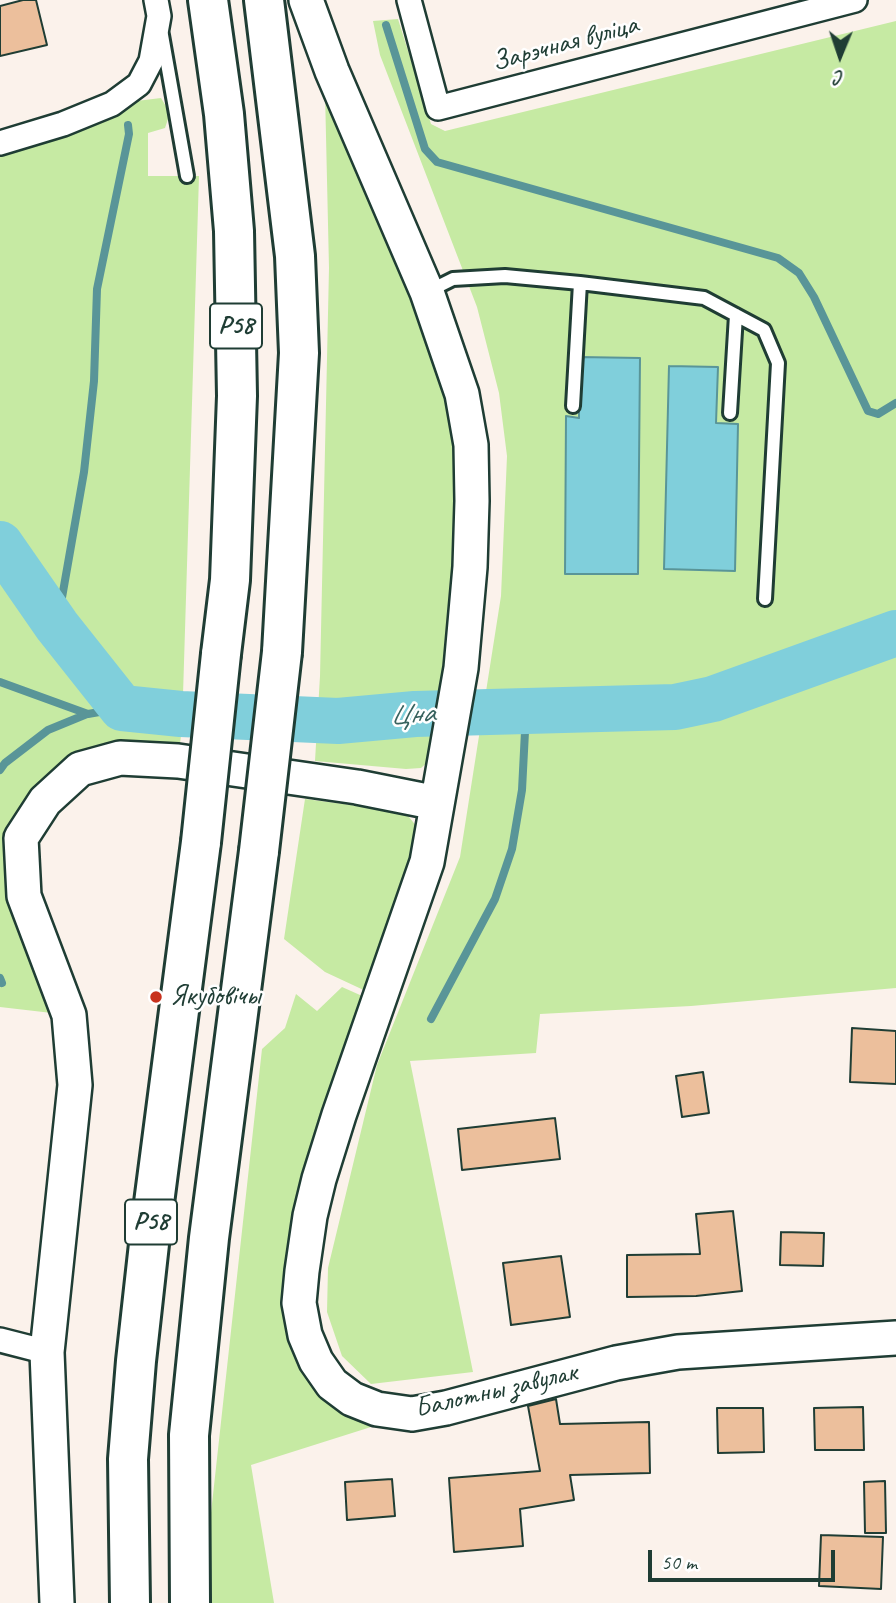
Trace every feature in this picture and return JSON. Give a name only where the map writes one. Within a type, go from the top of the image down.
[{"type":"highway","name":"Р58","points":[[130,1603],[128,1459],[136,1362],[150,1226],[201,842],[230,580],[237,396],[234,231],[225,114],[208,0]]},
{"type":"highway","name":"Р58","points":[[190,1603],[189,1435],[209,1238],[282,652],[299,353],[295,257],[264,0]]},
{"type":"main road","name":"Балотны завулак","points":[[306,0],[332,71],[427,292],[462,394],[471,445],[470,567],[461,668],[427,862],[339,1115],[310,1216],[299,1303],[304,1335],[316,1362],[332,1384],[352,1399],[377,1409],[412,1413],[446,1408],[616,1363],[678,1352],[896,1338]]},
{"type":"main road","points":[[57,1603],[47,1352],[75,1085],[69,1015],[24,896],[21,838],[45,801],[80,769],[120,758],[178,761],[357,787],[437,803]]},
{"type":"street","name":"Зарэчная вуліца","points":[[409,0],[439,108],[855,0]]},
{"type":"street","points":[[0,143],[63,124],[112,104],[139,85],[151,61],[158,8]]},
{"type":"street","points":[[0,1340],[47,1352]]},
{"type":"lane","points":[[158,8],[187,176]]},
{"type":"lane","points":[[427,292],[453,279],[505,276],[580,283],[704,298],[764,330],[778,363],[765,599]]},
{"type":"lane","points":[[573,406],[580,283]]},
{"type":"lane","points":[[730,413],[736,315]]},
{"type":"green space","points":[[398,19],[431,124],[445,131],[896,21],[896,988],[691,1006],[540,1014],[536,1053],[410,1061],[473,1372],[371,1384],[342,1356],[327,1312],[328,1268],[377,1065],[460,857],[501,596],[507,456],[499,393],[477,307],[380,55],[373,21]]},
{"type":"green space","points":[[325,92],[334,95],[439,367],[454,449],[457,516],[452,594],[433,749],[430,760],[421,768],[315,761],[320,676],[329,268]]},
{"type":"green space","points":[[161,98],[170,113],[165,128],[148,133],[148,176],[199,176],[182,727],[178,761],[120,758],[21,838],[69,1015],[0,1007],[0,143],[112,104]]},
{"type":"green space","points":[[305,799],[405,812],[417,827],[419,853],[370,993],[325,972],[284,939]]},
{"type":"green space","points":[[342,987],[378,1003],[310,1216],[316,1361],[412,1414],[251,1465],[274,1603],[210,1603],[210,1522],[262,1049],[285,1028],[296,994],[317,1011]]},
{"type":"water","points":[[579,357],[640,358],[638,574],[565,574],[566,416],[579,418]]},
{"type":"water","points":[[669,366],[718,367],[716,423],[738,424],[735,571],[664,569]]},
{"type":"building","points":[[23,0],[36,0],[47,45],[0,56],[0,6]]},
{"type":"building","points":[[852,1028],[896,1031],[896,1084],[850,1082]]},
{"type":"building","points":[[703,1072],[709,1113],[682,1117],[676,1076]]},
{"type":"building","points":[[555,1118],[560,1159],[462,1170],[458,1129]]},
{"type":"building","points":[[733,1211],[742,1291],[696,1296],[627,1297],[627,1255],[700,1254],[696,1214]]},
{"type":"building","points":[[781,1232],[824,1233],[823,1266],[780,1265]]},
{"type":"building","points":[[561,1256],[570,1317],[511,1325],[503,1263]]},
{"type":"building","points":[[556,1399],[560,1424],[649,1422],[650,1473],[570,1475],[574,1500],[520,1509],[523,1546],[454,1552],[449,1478],[540,1471],[528,1406]]},
{"type":"building","points":[[863,1407],[864,1450],[815,1450],[814,1408]]},
{"type":"building","points":[[717,1408],[763,1408],[764,1452],[718,1453]]},
{"type":"building","points":[[392,1479],[395,1516],[347,1520],[345,1482]]},
{"type":"building","points":[[885,1481],[886,1533],[865,1533],[864,1482]]},
{"type":"building","points":[[821,1535],[883,1537],[881,1589],[819,1586]]},
{"type":"waterway","points":[[386,25],[425,149],[437,162],[778,258],[799,273],[814,297],[868,411],[878,414],[896,403]]},
{"type":"waterway","points":[[57,626],[84,472],[94,381],[97,289],[129,134],[128,125]]},
{"type":"waterway","name":"Цна","points":[[0,544],[57,626],[122,708],[181,714],[338,721],[415,714],[675,707],[713,699],[896,633]]},
{"type":"waterway","points":[[0,682],[88,714],[122,708]]},
{"type":"waterway","points":[[431,1019],[495,899],[512,849],[522,790],[526,712]]},
{"type":"waterway","points":[[0,770],[5,763],[48,730],[87,714]]},
{"type":"waterway","points":[[0,978],[2,983]]},
{"type":"place","name":"Якубовічы","points":[[156,997]]}]
